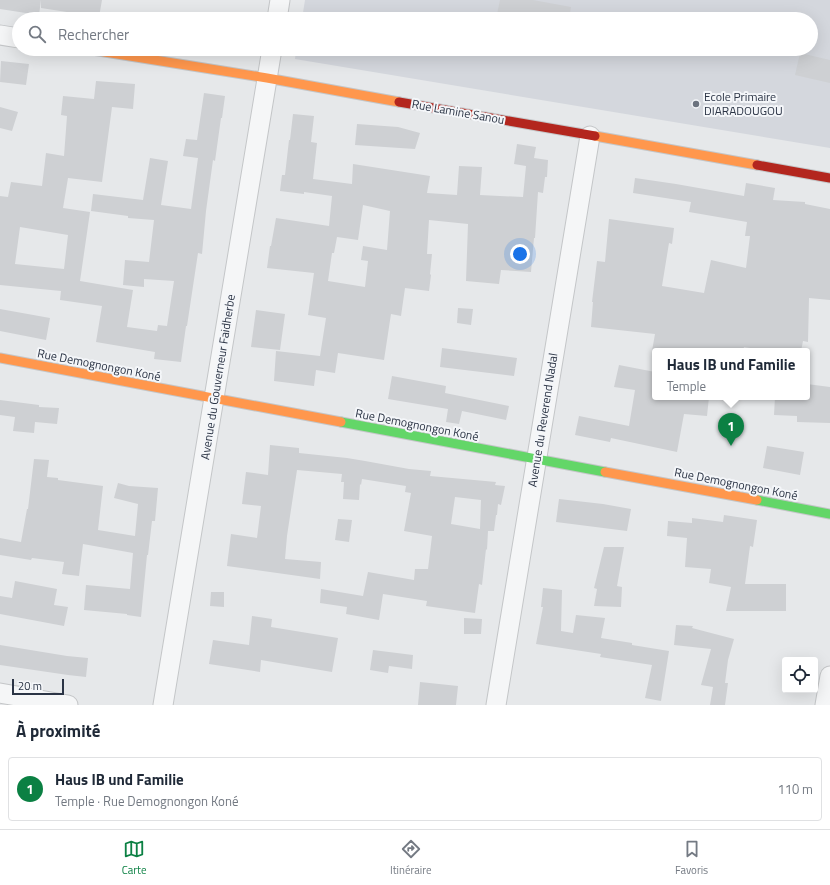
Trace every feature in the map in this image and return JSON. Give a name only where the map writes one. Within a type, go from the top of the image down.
[{"type":"street","points":[[278,12],[280,0]]},
{"type":"street","points":[[0,35],[12,37]]},
{"type":"street","name":"Rue Lamine Sanou","points":[[130,56],[267,78],[830,178]]},
{"type":"street","name":"Avenue du Gouverneur Faidherbe","points":[[163,705],[271,56]]},
{"type":"street","name":"Avenue du Reverend Nadal","points":[[496,705],[590,136]]},
{"type":"street","name":"Rue Demognongon Koné","points":[[0,358],[830,514]]},
{"type":"street","points":[[825,705],[830,676]]},
{"type":"street","points":[[0,693],[68,705]]},
{"type":"shaded area","name":"Ecole Primaire DIARADOUGOU","points":[[305,0],[830,0],[830,148],[295,59],[295,56],[818,56],[818,12],[303,12]]},
{"type":"building","points":[[0,0],[41,0],[39,12],[20,12],[0,9]]},
{"type":"building","points":[[41,0],[102,0],[100,12],[67,12],[41,8]]},
{"type":"building","points":[[500,0],[533,0],[571,7],[570,12],[497,12]]},
{"type":"building","points":[[799,56],[813,56],[830,60],[830,83],[795,75]]},
{"type":"building","points":[[1,61],[29,64],[26,85],[0,82]]},
{"type":"building","points":[[96,81],[135,84],[133,109],[112,107],[102,182],[68,178],[63,208],[90,212],[80,281],[133,290],[127,327],[157,331],[158,325],[167,326],[174,281],[144,279],[144,287],[123,285],[125,260],[149,262],[154,220],[128,218],[128,216],[91,211],[93,194],[143,200],[150,158],[168,161],[161,205],[191,209],[198,158],[183,156],[186,139],[197,140],[204,93],[225,96],[215,161],[213,160],[202,254],[198,253],[181,362],[154,359],[155,352],[96,342],[102,306],[60,300],[61,291],[0,285],[0,196],[8,197],[11,182],[42,186],[46,153],[64,156],[67,116],[61,115],[63,96],[94,99]],"holes":[[[20,227],[68,235],[64,269],[15,264]]]},
{"type":"building","points":[[0,107],[18,112],[12,131],[0,128]]},
{"type":"building","points":[[293,114],[314,116],[311,142],[317,143],[313,179],[352,184],[353,164],[430,176],[427,193],[457,195],[459,166],[482,167],[480,195],[523,197],[526,166],[514,164],[517,144],[536,147],[534,158],[548,160],[547,177],[545,177],[543,193],[538,192],[531,272],[501,270],[499,284],[466,281],[468,224],[429,220],[427,254],[432,254],[429,291],[405,288],[401,316],[391,314],[384,360],[338,353],[335,373],[316,370],[314,386],[274,381],[276,351],[320,356],[326,318],[308,315],[314,273],[267,268],[276,218],[329,226],[332,196],[304,192],[304,194],[280,191],[282,175],[285,175]],"holes":[[[363,205],[390,211],[387,250],[363,246],[361,260],[368,261],[365,287],[328,281],[332,253],[334,253],[337,237],[358,240]]]},
{"type":"building","points":[[357,124],[398,127],[420,133],[415,149],[355,145]]},
{"type":"building","points":[[635,178],[744,196],[746,183],[775,188],[773,200],[805,202],[805,204],[830,209],[830,300],[809,298],[808,342],[803,341],[802,348],[653,348],[655,334],[591,327],[592,302],[597,261],[605,262],[609,219],[674,228],[672,244],[669,243],[662,286],[704,293],[711,260],[746,268],[750,236],[745,236],[747,222],[689,212],[691,202],[633,193]]},
{"type":"building","points":[[458,308],[473,309],[471,325],[457,323]]},
{"type":"building","points":[[0,309],[50,318],[46,340],[0,331]]},
{"type":"building","points":[[256,310],[285,314],[280,350],[251,347]]},
{"type":"building","points":[[442,348],[517,358],[514,376],[440,367]]},
{"type":"building","points":[[619,365],[652,371],[652,400],[709,400],[707,416],[684,414],[677,452],[611,438],[610,442],[575,435],[579,416],[629,426],[635,390],[614,387]]},
{"type":"building","points":[[392,376],[446,386],[445,393],[509,406],[506,420],[462,411],[459,424],[446,422],[448,409],[388,399]]},
{"type":"building","points":[[810,384],[830,387],[830,423],[797,422],[797,416],[774,415],[775,400],[810,400]]},
{"type":"building","points":[[0,400],[39,405],[39,407],[59,408],[57,424],[35,422],[34,433],[13,431],[15,417],[0,415]]},
{"type":"building","points":[[270,445],[299,448],[299,453],[347,458],[409,469],[431,471],[430,476],[496,482],[495,485],[505,486],[501,505],[498,504],[494,531],[488,531],[482,585],[479,584],[475,613],[426,606],[427,601],[383,594],[379,620],[346,614],[347,607],[320,603],[321,589],[363,596],[368,572],[414,580],[415,569],[428,569],[432,536],[404,531],[411,493],[405,492],[406,486],[362,479],[361,485],[360,484],[359,500],[343,499],[344,482],[341,482],[342,474],[297,470],[285,559],[321,562],[320,579],[227,566],[231,534],[257,538],[261,506],[242,504],[246,472],[268,475]],"holes":[[[455,497],[481,500],[480,529],[451,524]]]},
{"type":"building","points":[[767,446],[804,452],[800,475],[763,468]]},
{"type":"building","points":[[34,459],[49,460],[47,477],[58,478],[58,480],[103,486],[98,530],[135,536],[138,504],[114,498],[118,483],[129,486],[158,488],[155,521],[152,521],[147,555],[141,617],[127,614],[84,610],[86,585],[130,589],[133,553],[83,544],[79,576],[62,574],[64,562],[32,558],[31,560],[0,555],[0,538],[21,542],[28,509]]},
{"type":"building","points":[[559,499],[631,509],[627,531],[556,522]]},
{"type":"building","points":[[724,515],[757,520],[753,547],[750,546],[745,584],[786,584],[786,611],[726,611],[731,587],[709,583],[711,569],[685,567],[687,538],[667,536],[668,521],[692,523],[692,518],[723,522]]},
{"type":"building","points":[[338,519],[352,520],[349,542],[335,540]]},
{"type":"building","points":[[604,547],[624,547],[617,586],[622,587],[621,607],[594,606],[597,589],[594,588]]},
{"type":"building","points":[[15,581],[57,589],[54,605],[68,607],[64,626],[0,614],[0,596],[12,598]]},
{"type":"building","points":[[543,588],[562,590],[561,631],[573,633],[576,615],[605,618],[601,638],[669,651],[661,701],[645,698],[652,665],[600,657],[601,654],[536,644],[543,607],[541,607]]},
{"type":"building","points":[[211,592],[224,592],[224,607],[210,606]]},
{"type":"building","points":[[252,616],[272,619],[271,627],[338,638],[332,672],[261,660],[260,672],[209,664],[213,640],[249,645]]},
{"type":"building","points":[[464,618],[482,619],[481,634],[464,634]]},
{"type":"building","points":[[676,625],[693,626],[692,628],[734,639],[728,660],[725,683],[728,683],[725,705],[710,705],[713,687],[701,685],[711,649],[674,645]]},
{"type":"building","points":[[0,645],[88,658],[86,677],[0,665]]},
{"type":"building","points":[[373,650],[413,655],[412,669],[389,666],[388,673],[370,670]]},
{"type":"building","points":[[420,682],[458,686],[456,705],[418,705]]},
{"type":"traffic: fast","points":[[341,422],[605,472]]},
{"type":"traffic: fast","points":[[757,500],[830,514]]},
{"type":"traffic: slow","points":[[130,56],[267,78],[399,102]]},
{"type":"traffic: slow","points":[[595,136],[757,165]]},
{"type":"traffic: slow","points":[[0,358],[341,422]]},
{"type":"traffic: slow","points":[[605,472],[757,500]]},
{"type":"traffic: jam","points":[[399,102],[595,136]]},
{"type":"traffic: jam","points":[[757,165],[830,178]]},
{"type":"place","name":"Ecole Primaire DIARADOUGOU","points":[[696,104]]},
{"type":"place","name":"Haus IB und Familie","points":[[731,446]]}]
